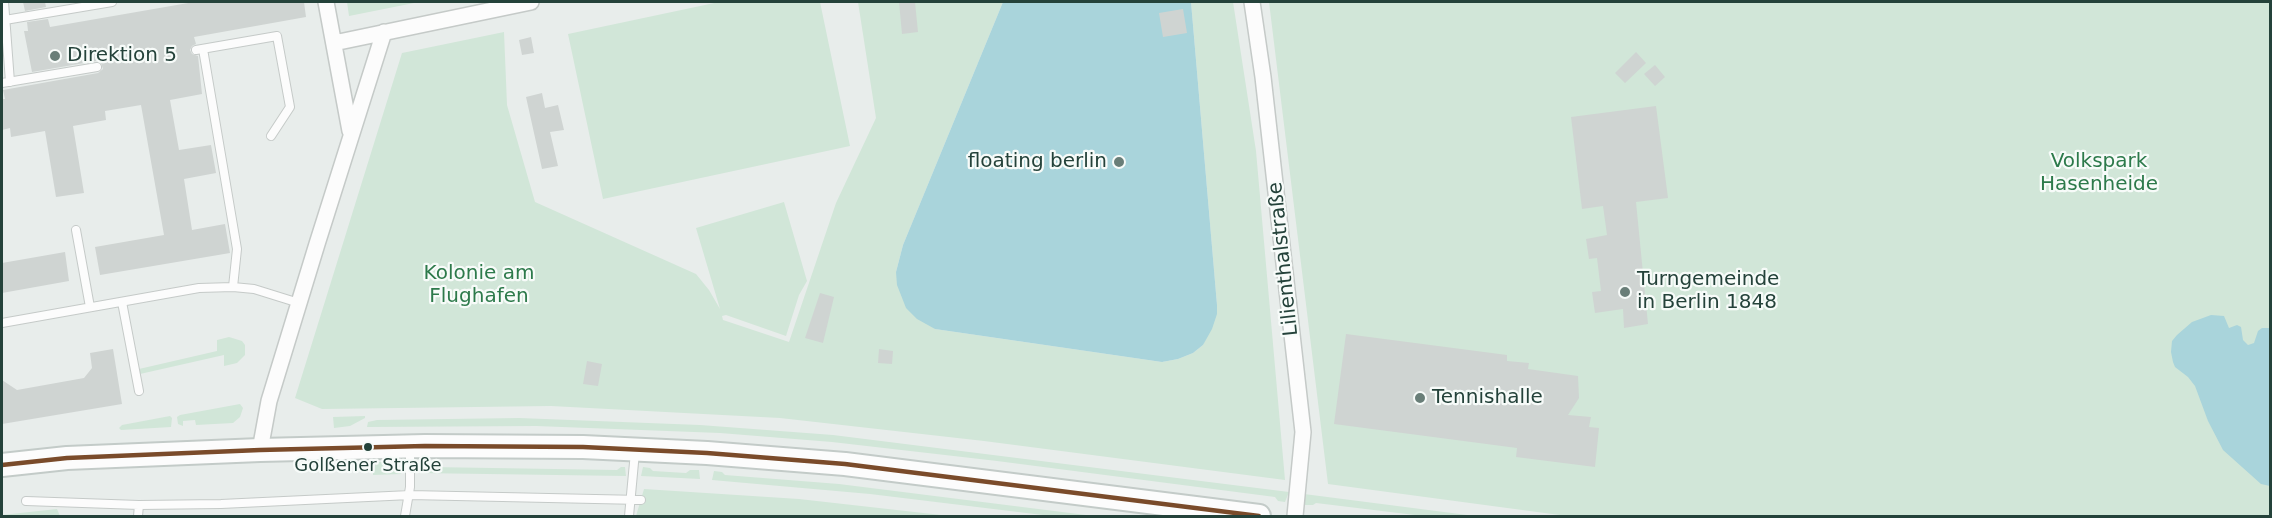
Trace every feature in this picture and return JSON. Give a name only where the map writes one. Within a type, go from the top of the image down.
[{"type":"main road","points":[[2,465],[117,455],[410,446],[636,449],[845,464],[1259,516]]},
{"type":"street","points":[[326,2],[351,135]]},
{"type":"street","points":[[334,43],[531,2]]},
{"type":"street","name":"Lilienthalstraße","points":[[1252,2],[1269,124],[1303,432],[1295,516]]},
{"type":"street","points":[[260,450],[267,409],[384,32]]},
{"type":"lane","points":[[4,2],[6,82],[97,67]]},
{"type":"lane","points":[[5,20],[112,2]]},
{"type":"lane","points":[[233,287],[237,249],[200,49],[277,36],[291,107],[271,136]]},
{"type":"lane","points":[[76,230],[90,307]]},
{"type":"lane","points":[[2,323],[199,288],[233,287],[254,290],[299,303]]},
{"type":"lane","points":[[122,302],[139,391]]},
{"type":"lane","points":[[405,516],[410,495],[410,446]]},
{"type":"lane","points":[[629,516],[636,449]]},
{"type":"lane","points":[[26,501],[139,505],[221,504],[410,495],[641,500]]},
{"type":"lane","points":[[138,516],[139,505]]},
{"type":"green space","points":[[347,2],[419,2],[349,16]]},
{"type":"green space","points":[[719,2],[820,2],[850,146],[603,199],[568,34]]},
{"type":"green space","name":"Kolonie am Flughafen","points":[[858,2],[1003,2],[903,245],[896,272],[935,329],[1162,362],[1193,353],[1203,345],[1217,305],[1191,2],[1233,2],[1256,151],[1285,480],[984,441],[780,418],[551,406],[322,409],[295,398],[402,53],[504,32],[507,105],[535,202],[696,274],[720,309],[696,228],[784,202],[807,281],[799,295],[786,336],[726,315],[722,316],[723,320],[789,342],[836,203],[876,118]]},
{"type":"green space","name":"Turngemeinde in Berlin 1848","points":[[1269,2],[2270,2],[2270,516],[1567,516],[1328,484]]},
{"type":"green space","points":[[229,337],[242,341],[245,345],[245,355],[237,363],[224,366],[224,355],[140,374],[139,369],[217,351],[217,340]]},
{"type":"green space","points":[[240,404],[243,408],[240,417],[233,423],[196,425],[195,420],[183,421],[183,426],[178,424],[177,417],[180,415]]},
{"type":"green space","points":[[170,416],[172,418],[171,427],[121,430],[119,428],[122,425]]},
{"type":"green space","points":[[365,416],[350,426],[334,428],[333,417]]},
{"type":"green space","points":[[519,418],[700,425],[833,435],[1289,492],[1285,502],[1278,501],[1275,497],[997,461],[832,442],[720,433],[536,426],[367,427],[368,422],[377,420]]},
{"type":"green space","points":[[373,462],[398,462],[401,474],[373,475]]},
{"type":"green space","points":[[420,464],[430,467],[617,470],[625,467],[626,476],[417,473]]},
{"type":"green space","points":[[643,467],[653,471],[686,473],[690,470],[699,470],[700,479],[641,476]]},
{"type":"green space","points":[[714,471],[725,475],[839,484],[1094,516],[1051,516],[870,494],[712,480]]},
{"type":"green space","points":[[644,489],[799,499],[950,516],[636,516]]},
{"type":"green space","points":[[1304,494],[1475,516],[1423,516],[1316,503],[1305,505]]},
{"type":"green space","points":[[57,509],[60,516],[2,516],[2,515]]},
{"type":"water","points":[[1003,2],[1191,2],[1217,305],[1217,314],[1212,329],[1203,345],[1193,353],[1162,362],[935,329],[917,319],[906,308],[897,285],[896,272],[903,245]]},
{"type":"water","points":[[2211,315],[2224,316],[2229,328],[2237,325],[2241,327],[2243,340],[2248,345],[2254,343],[2258,331],[2262,328],[2270,328],[2270,486],[2261,484],[2223,450],[2208,421],[2195,386],[2175,367],[2173,362],[2172,341],[2192,322]]},
{"type":"building","points":[[23,2],[45,2],[46,7],[25,11]]},
{"type":"building","points":[[194,2],[304,2],[306,17],[194,37],[196,44],[190,50],[192,54],[198,56],[202,94],[170,100],[179,150],[211,145],[216,173],[184,179],[192,230],[225,224],[230,253],[100,275],[95,247],[164,235],[141,105],[105,111],[106,120],[73,126],[84,193],[56,197],[45,131],[11,137],[10,128],[2,130],[2,99],[5,99],[3,90],[98,73],[103,69],[101,63],[96,61],[32,72],[24,31],[28,31],[27,22],[48,19],[50,27]]},
{"type":"building","points":[[899,2],[915,2],[918,32],[902,34]]},
{"type":"building","points":[[1183,9],[1187,33],[1163,37],[1159,13]]},
{"type":"building","points":[[531,37],[534,53],[522,55],[519,40]]},
{"type":"building","points":[[1636,52],[1646,63],[1625,83],[1615,73]]},
{"type":"building","points":[[1655,65],[1665,77],[1655,86],[1644,74]]},
{"type":"building","points":[[542,93],[545,108],[558,105],[564,130],[550,132],[558,166],[542,169],[526,97]]},
{"type":"building","points":[[1656,106],[1668,198],[1636,202],[1648,324],[1624,328],[1623,309],[1595,313],[1592,292],[1601,291],[1597,258],[1589,259],[1586,239],[1607,235],[1603,206],[1582,209],[1571,117]]},
{"type":"building","points":[[65,252],[69,281],[2,293],[2,263]]},
{"type":"building","points":[[820,293],[834,297],[823,343],[805,338]]},
{"type":"building","name":"Tennishalle","points":[[1346,334],[1507,355],[1507,361],[1529,363],[1528,369],[1578,376],[1579,398],[1568,415],[1591,417],[1589,427],[1599,428],[1595,467],[1516,457],[1517,448],[1334,424]]},
{"type":"building","points":[[113,349],[122,404],[2,424],[2,380],[17,390],[84,378],[92,368],[90,353]]},
{"type":"building","points":[[879,349],[893,351],[892,364],[878,363]]},
{"type":"building","points":[[587,361],[602,364],[598,386],[583,384]]},
{"type":"transit line","points":[[2,465],[67,458],[260,450],[425,446],[583,447],[707,453],[845,464],[1259,516]]},
{"type":"place","name":"Direktion 5","points":[[55,56]]},
{"type":"place","name":"floating berlin","points":[[1119,162]]},
{"type":"place","name":"Turngemeinde in Berlin 1848","points":[[1625,292]]},
{"type":"place","name":"Tennishalle","points":[[1420,398]]},
{"type":"place","name":"Golßener Straße","points":[[368,447]]},
{"type":"park label","name":"Volkspark Hasenheide","points":[[2099,174]]}]
